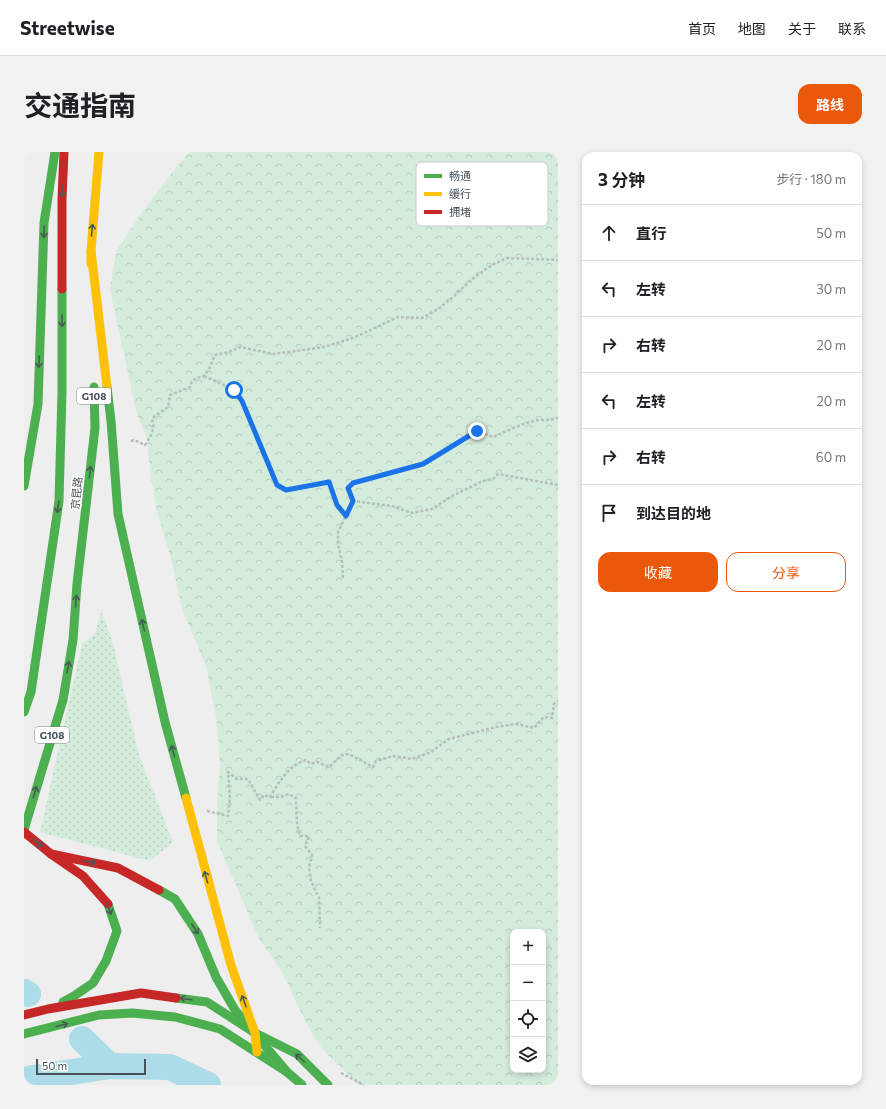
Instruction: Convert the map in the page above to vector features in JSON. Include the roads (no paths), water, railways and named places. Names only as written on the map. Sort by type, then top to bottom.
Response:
[{"type":"main road","points":[[24,486],[38,404],[44,223],[54,152]]},
{"type":"main road","name":"京昆路","points":[[24,712],[31,692],[59,501],[62,392],[62,199],[64,152]]},
{"type":"main road","points":[[93,343],[91,251],[99,152]]},
{"type":"main road","points":[[91,251],[113,446],[118,514],[165,722],[231,965],[255,1033],[258,1052]]},
{"type":"main road","name":"京昆路","points":[[24,831],[62,700],[73,640],[77,584],[95,428],[94,382]]},
{"type":"main road","points":[[24,831],[51,854],[83,876],[108,904],[118,931],[106,961],[93,983],[74,996],[48,1009]]},
{"type":"main road","points":[[51,854],[118,868],[175,900],[198,934],[216,977],[235,1010],[287,1072]]},
{"type":"main road","points":[[24,1015],[48,1009],[141,993],[207,1002],[255,1033],[297,1054],[328,1085]]},
{"type":"main road","points":[[24,1034],[99,1015],[132,1013],[175,1017],[220,1029],[258,1052],[287,1072],[302,1085]]},
{"type":"waterway","points":[[24,992],[28,994]]},
{"type":"waterway","points":[[82,1039],[110,1066]]},
{"type":"waterway","points":[[24,1080],[110,1066],[170,1067],[208,1085]]}]
